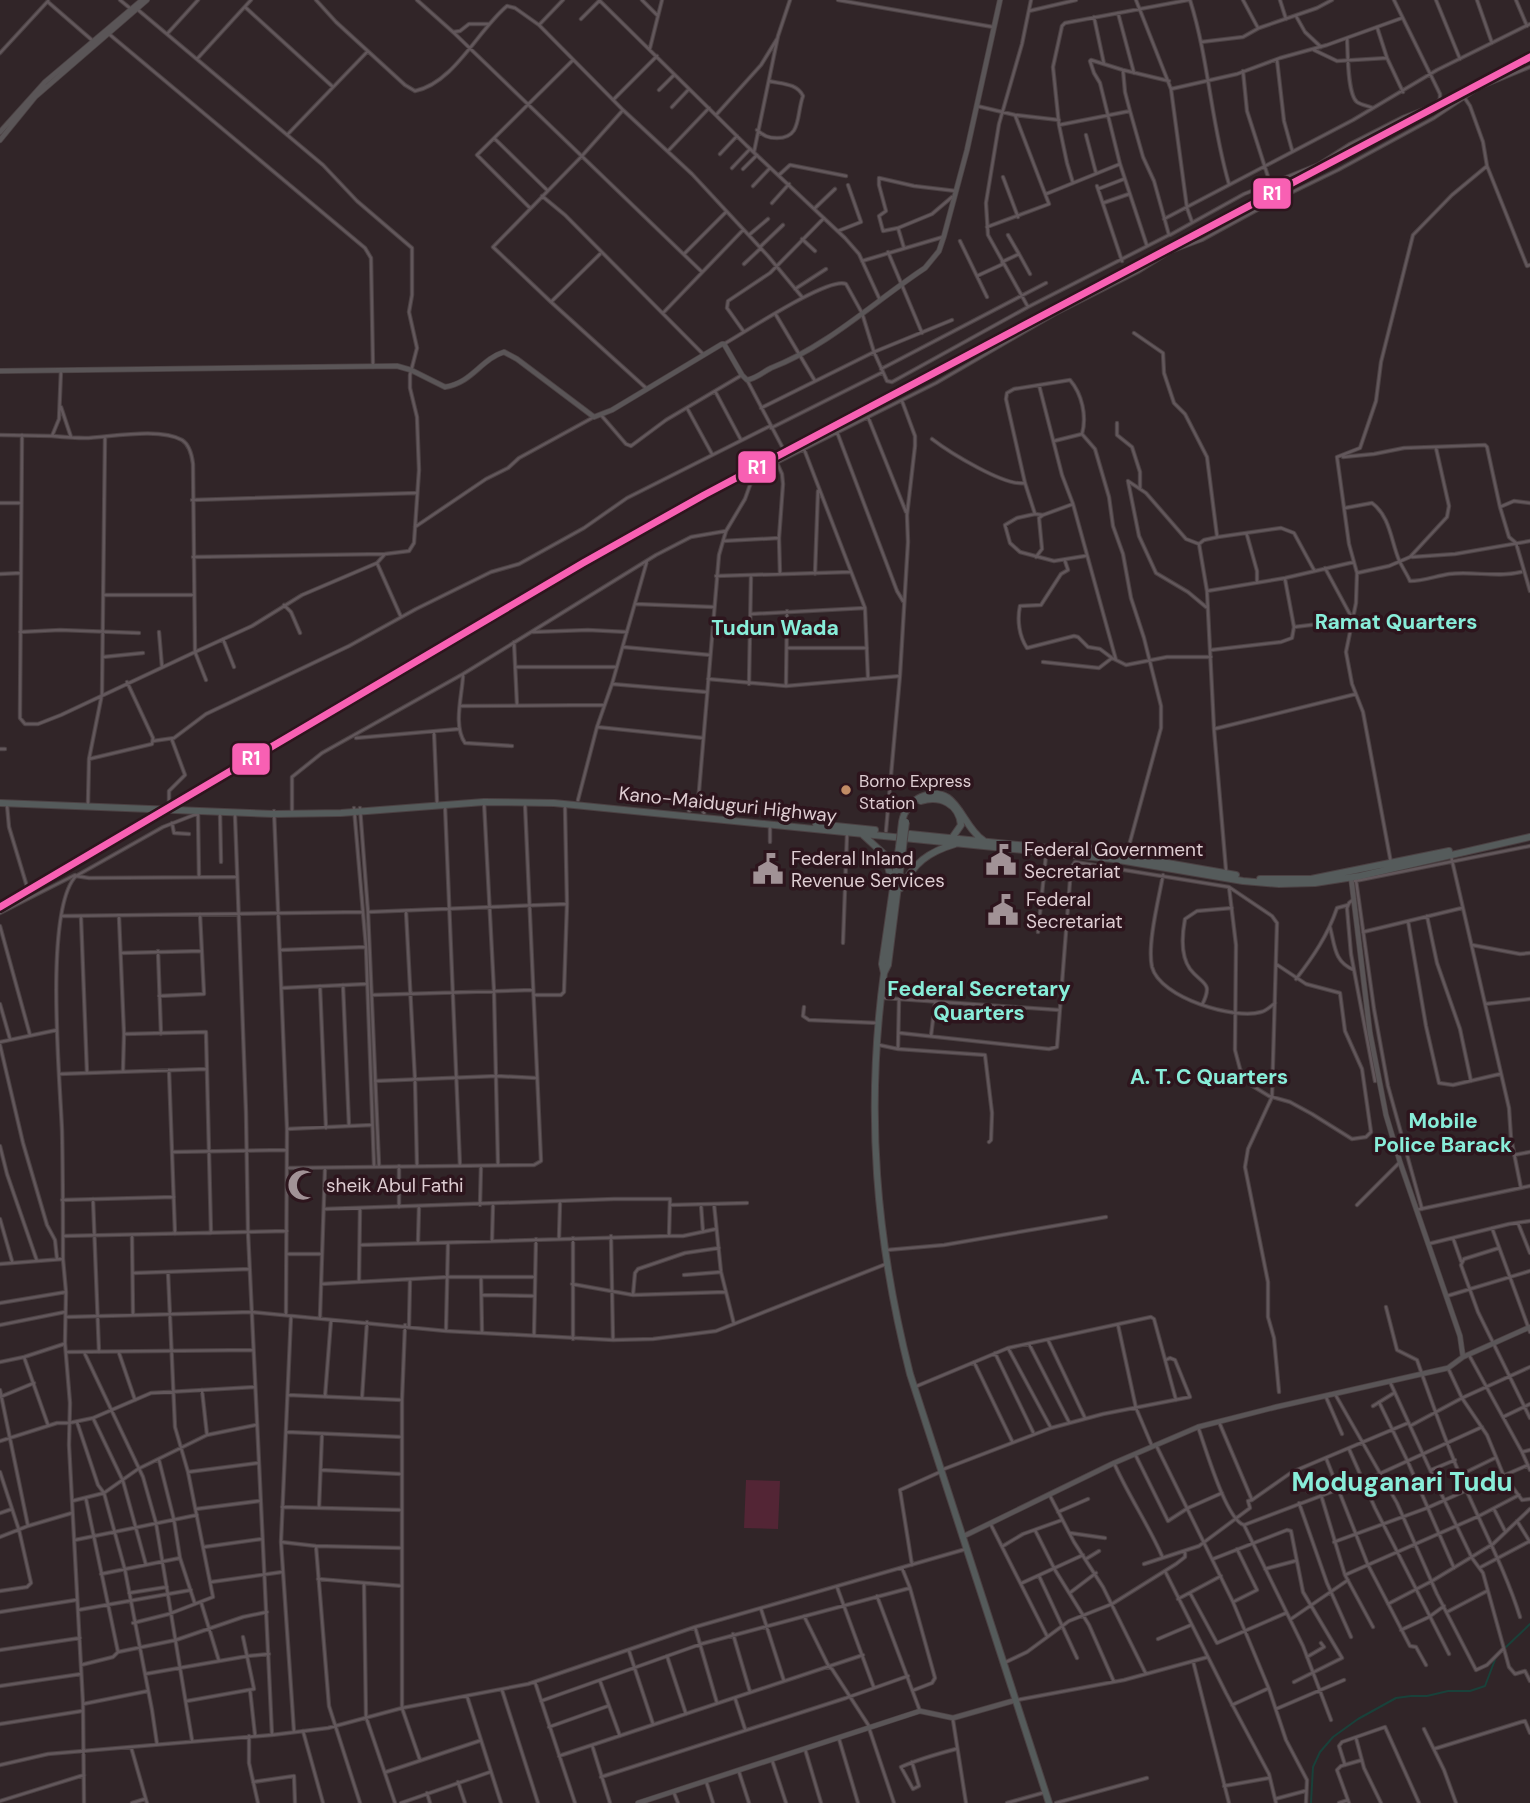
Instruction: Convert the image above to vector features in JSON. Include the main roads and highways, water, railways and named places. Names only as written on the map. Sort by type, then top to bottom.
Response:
[{"type":"highway","points":[[984,841],[971,830],[956,804],[948,797],[927,795],[915,800],[907,808],[888,965],[880,998],[873,1090],[875,1153],[886,1264],[914,1388],[1049,1803]]},
{"type":"highway","name":"Kano-Maiduguri Highway","points":[[2,802],[274,813],[357,810],[501,798],[578,800],[1046,850],[1127,854],[1226,874],[1299,880],[1349,873],[1530,835]]},
{"type":"highway","points":[[896,893],[919,860],[954,840],[960,828],[960,817],[954,807],[944,801],[928,799],[912,808],[904,822]]},
{"type":"highway","name":"Kano-Maiduguri Highway","points":[[2,802],[88,803],[201,812],[274,813],[484,802],[565,803],[847,832],[984,841],[1267,883],[1353,880],[1452,857],[1530,835]]},
{"type":"highway","points":[[860,833],[885,855],[896,893]]},
{"type":"waterway","points":[[1505,1648],[1530,1624]]},
{"type":"waterway","points":[[1311,1803],[1313,1767],[1320,1752],[1333,1737],[1358,1719],[1396,1698],[1470,1691],[1485,1686],[1496,1657]]},
{"type":"place","name":"Borno Express Station","points":[[846,790]]},
{"type":"place","name":"Federal Government Secretariat","points":[[1001,860]]},
{"type":"place","name":"Federal Inland Revenue Services","points":[[768,869]]},
{"type":"place","name":"Federal Secretariat","points":[[1003,910]]},
{"type":"place","name":"sheik Abul Fathi","points":[[303,1185]]},
{"type":"district","name":"Ramat Quarters","points":[[1396,622]]},
{"type":"district","name":"Tudun Wada","points":[[775,628]]},
{"type":"district","name":"Federal Secretary Quarters","points":[[979,1001]]},
{"type":"district","name":"A. T. C Quarters","points":[[1209,1077]]},
{"type":"district","name":"Mobile Police Barack","points":[[1443,1133]]},
{"type":"district","name":"Moduganari Tudu","points":[[1402,1482]]}]
